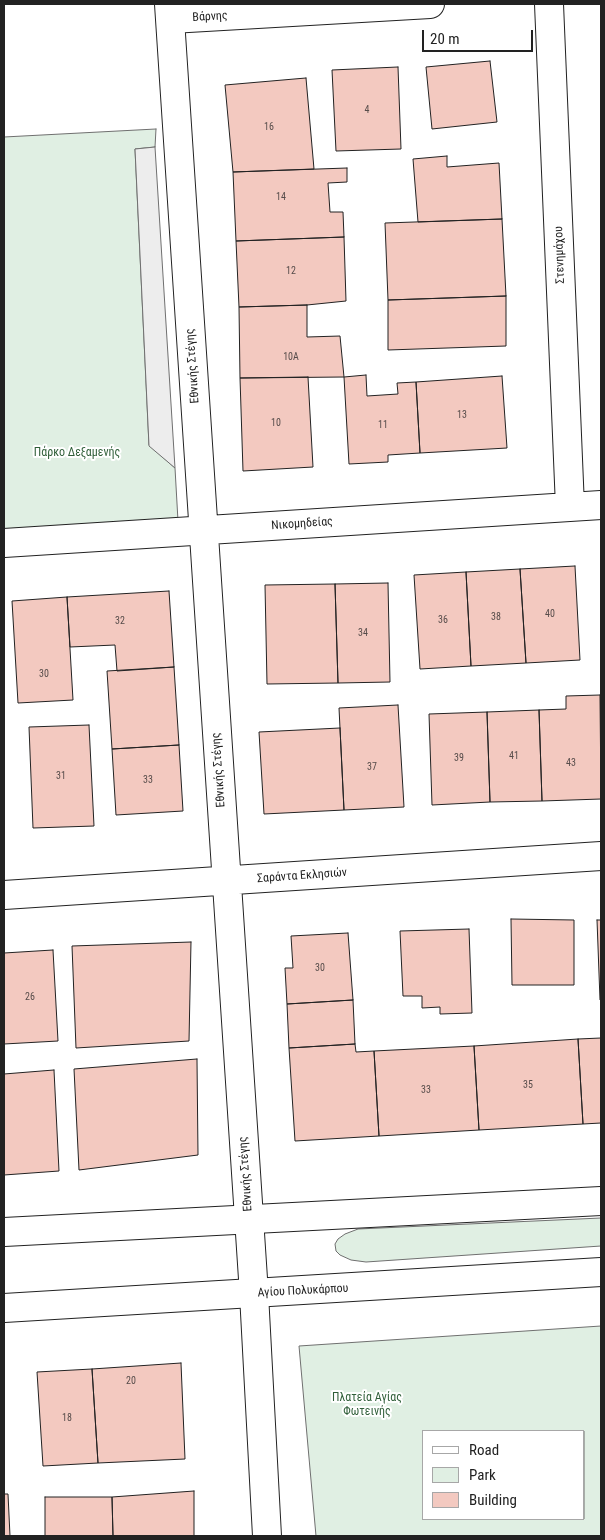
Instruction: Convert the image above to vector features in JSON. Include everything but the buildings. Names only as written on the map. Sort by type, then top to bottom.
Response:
[{"type":"street","name":"Βάρνης","points":[[170,12],[430,4]]},
{"type":"street","name":"Στενημάχου","points":[[549,4],[570,507]]},
{"type":"street","name":"Εθνικής Στέγης","points":[[170,12],[254,1294],[267,1536]]},
{"type":"street","name":"Νικομηδείας","points":[[4,543],[601,505]]},
{"type":"street","name":"Σαράντα Εκλησιών","points":[[4,895],[601,856]]},
{"type":"street","points":[[4,1232],[601,1201]]},
{"type":"street","name":"Αγίου Πολυκάρπου","points":[[4,1308],[601,1272]]},
{"type":"green space","name":"Πάρκο Δεξαμενής","points":[[156,129],[155,147],[135,149],[149,445],[175,468],[178,521],[4,530],[4,137]]},
{"type":"green space","points":[[601,1218],[601,1246],[366,1262],[351,1260],[340,1255],[336,1251],[335,1244],[345,1234],[358,1229]]},
{"type":"green space","name":"Πλατεία Αγίας Φωτεινής","points":[[601,1326],[601,1536],[316,1536],[299,1346]]},
{"type":"shaded area","points":[[155,147],[175,468],[149,446],[135,149]]}]
